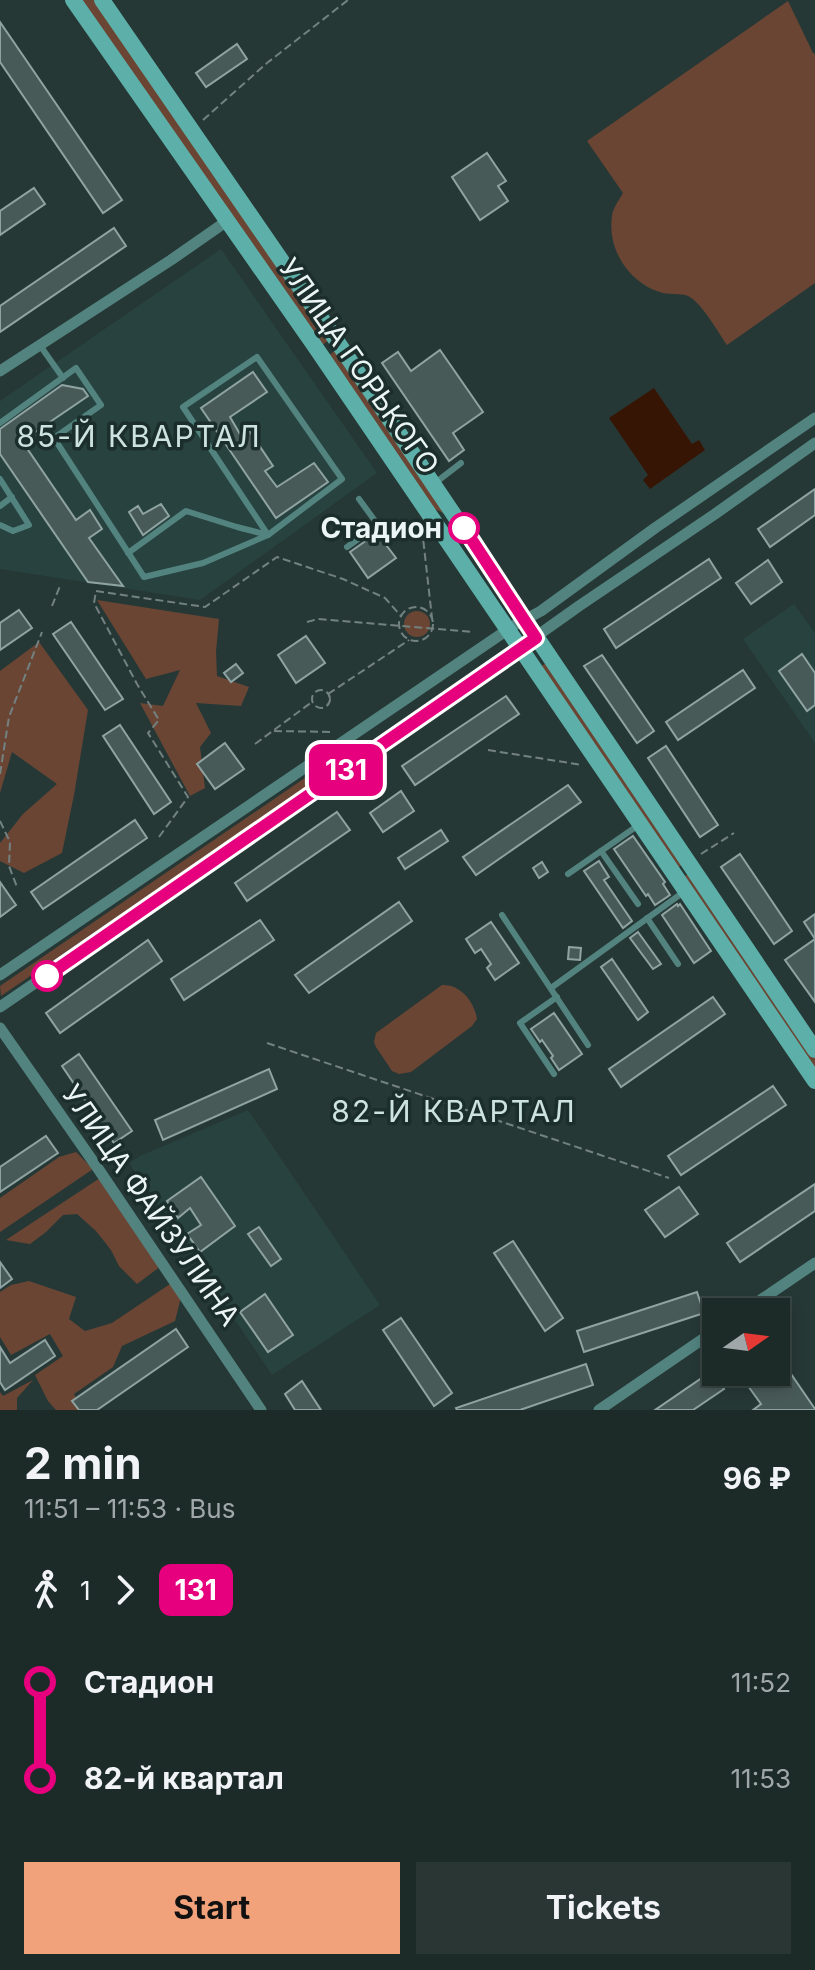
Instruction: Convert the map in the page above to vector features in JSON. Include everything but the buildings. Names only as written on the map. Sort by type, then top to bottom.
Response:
[{"type":"main road","name":"УЛИЦА ГОРЬКОГО","points":[[73,0],[509,629],[815,1081]]},
{"type":"main road","name":"УЛИЦА ГОРЬКОГО","points":[[102,0],[434,484],[815,1050]]},
{"type":"main road","points":[[314,345],[321,351],[327,351],[332,346],[332,334]]},
{"type":"street","points":[[0,371],[227,221]]},
{"type":"street","points":[[0,975],[509,629],[541,611],[815,418]]},
{"type":"street","points":[[0,1007],[815,443]]},
{"type":"street","name":"УЛИЦА ФАЙЗУЛИНА","points":[[0,1028],[261,1410]]},
{"type":"street","points":[[764,1298],[815,1263]]},
{"type":"street","points":[[599,1410],[702,1340]]},
{"type":"lane","points":[[39,344],[63,378]]},
{"type":"lane","points":[[0,423],[76,368],[101,405],[54,438],[128,553],[144,577],[203,563],[268,535],[342,479],[257,357],[183,407],[268,535]]},
{"type":"lane","points":[[434,484],[461,463]]},
{"type":"lane","points":[[0,479],[29,525],[13,531],[0,525]]},
{"type":"lane","points":[[0,506],[12,497]]},
{"type":"lane","points":[[359,499],[386,536]]},
{"type":"lane","points":[[128,553],[186,511],[268,535]]},
{"type":"lane","points":[[347,547],[378,525]]},
{"type":"lane","points":[[318,759],[332,779]]},
{"type":"lane","points":[[568,874],[640,824]]},
{"type":"lane","points":[[601,851],[638,904]]},
{"type":"lane","points":[[551,988],[685,891]]},
{"type":"lane","points":[[502,915],[588,1045]]},
{"type":"lane","points":[[647,918],[678,964]]},
{"type":"lane","points":[[554,1074],[520,1023],[557,997]]},
{"type":"path","points":[[203,120],[267,63],[348,0]]},
{"type":"path","points":[[421,523],[432,620],[432,628],[425,638],[415,641],[401,632],[401,616],[410,608],[421,608],[430,614],[432,620]]},
{"type":"path","points":[[159,837],[188,797],[148,733],[159,720],[94,603],[96,591],[205,607],[277,557],[343,579],[385,598],[401,616]]},
{"type":"path","points":[[52,606],[60,586]]},
{"type":"path","points":[[307,622],[318,619],[474,632]]},
{"type":"path","points":[[0,774],[9,717],[42,632]]},
{"type":"path","points":[[328,694],[410,640]]},
{"type":"path","points":[[317,691],[328,694],[329,703],[325,707],[316,707],[312,702],[313,694],[317,691]]},
{"type":"path","points":[[255,744],[312,702]]},
{"type":"path","points":[[272,731],[332,732]]},
{"type":"path","points":[[488,750],[587,766]]},
{"type":"path","points":[[0,821],[10,842],[9,866],[17,887]]},
{"type":"path","points":[[701,854],[734,833]]},
{"type":"path","points":[[267,1043],[669,1178]]},
{"type":"shaded area","points":[[81,0],[94,0],[329,340],[321,346]]},
{"type":"shaded area","points":[[788,1],[815,54],[815,283],[727,345],[704,311],[688,296],[666,294],[651,288],[640,282],[623,264],[611,228],[616,204],[623,193],[587,141]]},
{"type":"shaded area","points":[[221,249],[377,473],[200,600],[0,569],[0,401]]},
{"type":"shaded area","points":[[336,350],[445,514],[433,508],[328,356]]},
{"type":"shaded area","points":[[654,388],[692,444],[699,440],[705,450],[650,489],[643,480],[648,475],[609,418]]},
{"type":"shaded area","points":[[97,600],[219,619],[217,676],[249,687],[241,706],[196,703],[211,733],[200,747],[205,788],[190,796],[140,703],[163,706],[180,670],[146,679]]},
{"type":"shaded area","points":[[794,604],[815,633],[815,743],[743,639]]},
{"type":"shaded area","points":[[417,611],[426,615],[430,624],[426,633],[417,637],[408,633],[404,624],[408,615]]},
{"type":"shaded area","points":[[39,642],[88,710],[62,853],[24,873],[0,861],[0,843],[23,814],[57,784],[12,752],[0,793],[0,671]]},
{"type":"shaded area","points":[[546,663],[682,865],[676,869],[540,667]]},
{"type":"shaded area","points":[[359,741],[364,749],[333,770],[328,762]]},
{"type":"shaded area","points":[[318,769],[323,776],[1,996],[0,986]]},
{"type":"shaded area","points":[[688,874],[815,1058],[815,1071],[683,877]]},
{"type":"shaded area","points":[[442,985],[455,987],[465,995],[477,1019],[411,1072],[399,1074],[392,1071],[376,1047],[376,1033]]},
{"type":"shaded area","points":[[248,1110],[380,1305],[272,1375],[129,1163]]},
{"type":"shaded area","points":[[76,1152],[93,1169],[0,1232],[0,1198],[59,1157]]},
{"type":"shaded area","points":[[100,1178],[161,1266],[137,1284],[119,1266],[96,1231],[77,1214],[63,1215],[30,1244],[6,1240]]},
{"type":"shaded area","points":[[29,1281],[76,1297],[69,1319],[85,1331],[112,1323],[170,1284],[181,1297],[175,1321],[122,1346],[113,1367],[74,1394],[82,1410],[56,1410],[35,1375],[63,1356],[50,1334],[11,1355],[0,1337],[0,1292],[11,1285]]},
{"type":"shaded area","points":[[33,1380],[17,1398],[17,1410],[0,1410],[0,1392],[3,1396]]},
{"type":"bus line","name":"131","points":[[47,976],[536,638],[464,528]]},
{"type":"place","name":"Стадион","points":[[464,528]]},
{"type":"district","name":"85-Й КВАРТАЛ","points":[[139,437]]},
{"type":"district","name":"82-Й КВАРТАЛ","points":[[454,1112]]}]
